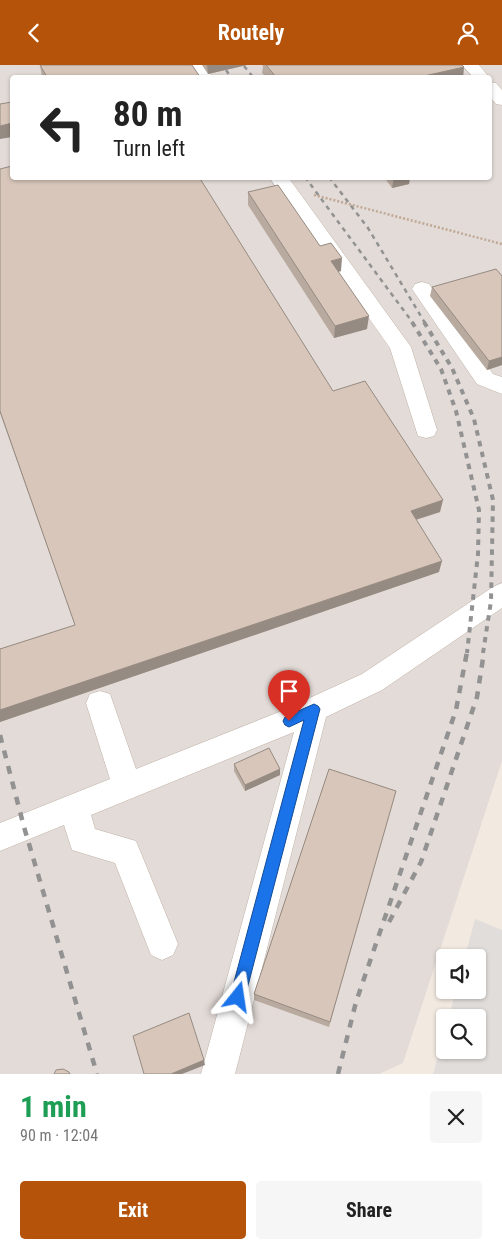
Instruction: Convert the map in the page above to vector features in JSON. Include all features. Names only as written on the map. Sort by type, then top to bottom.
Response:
[{"type":"lane","points":[[470,65],[479,75]]},
{"type":"lane","points":[[492,89],[502,101]]},
{"type":"lane","points":[[281,182],[400,347],[426,430]]},
{"type":"lane","points":[[422,289],[485,379],[502,386]]},
{"type":"lane","points":[[0,837],[289,721],[372,682],[502,593]]},
{"type":"lane","points":[[100,703],[126,786]]},
{"type":"lane","points":[[218,1074],[314,709]]},
{"type":"lane","points":[[74,807],[83,840],[125,851],[162,944]]},
{"type":"path","points":[[281,182],[502,244]]},
{"type":"shaded area","points":[[0,65],[502,65],[502,761],[440,949],[436,949],[436,962],[403,1063],[379,1074],[0,1074]]},
{"type":"shaded area","points":[[475,919],[502,930],[502,1074],[433,1074],[437,1059],[486,1059],[486,1009],[451,1009],[454,999],[486,999],[486,949],[467,949]]},
{"type":"building","points":[[40,65],[192,65],[199,75],[46,75]]},
{"type":"building","points":[[266,65],[462,65],[464,67],[429,75],[274,75]]},
{"type":"building","points":[[10,102],[10,124],[0,126],[0,104]]},
{"type":"building","points":[[10,166],[10,180],[201,180],[333,391],[365,381],[443,500],[411,511],[442,561],[0,710],[0,649],[75,625],[0,411],[0,169]]},
{"type":"building","points":[[278,185],[320,246],[331,243],[342,258],[331,261],[369,316],[335,326],[248,192]]},
{"type":"building","points":[[496,269],[502,276],[502,357],[489,361],[432,287]]},
{"type":"building","points":[[269,748],[280,769],[245,785],[234,764]]},
{"type":"building","points":[[329,769],[396,791],[330,1022],[254,994]]},
{"type":"building","points":[[189,1013],[204,1060],[171,1074],[144,1074],[133,1036]]},
{"type":"building","points":[[63,1069],[70,1074],[54,1074],[56,1070]]},
{"type":"railway","points":[[244,66],[251,75]]},
{"type":"railway","points":[[226,70],[230,75]]},
{"type":"railway","points":[[307,180],[413,323]]},
{"type":"railway","points":[[331,180],[368,228],[425,323]]},
{"type":"railway","points":[[412,322],[441,369],[456,411],[479,510],[478,554],[467,653]]},
{"type":"railway","points":[[424,322],[452,368],[474,419],[493,500],[491,601],[483,653]]},
{"type":"railway","points":[[338,1074],[356,1002],[456,710],[467,652]]},
{"type":"railway","points":[[389,922],[421,862],[477,697],[484,652]]},
{"type":"railway","points":[[0,735],[24,827],[97,1074]]},
{"type":"route","points":[[238,997],[314,709],[289,721]]}]
